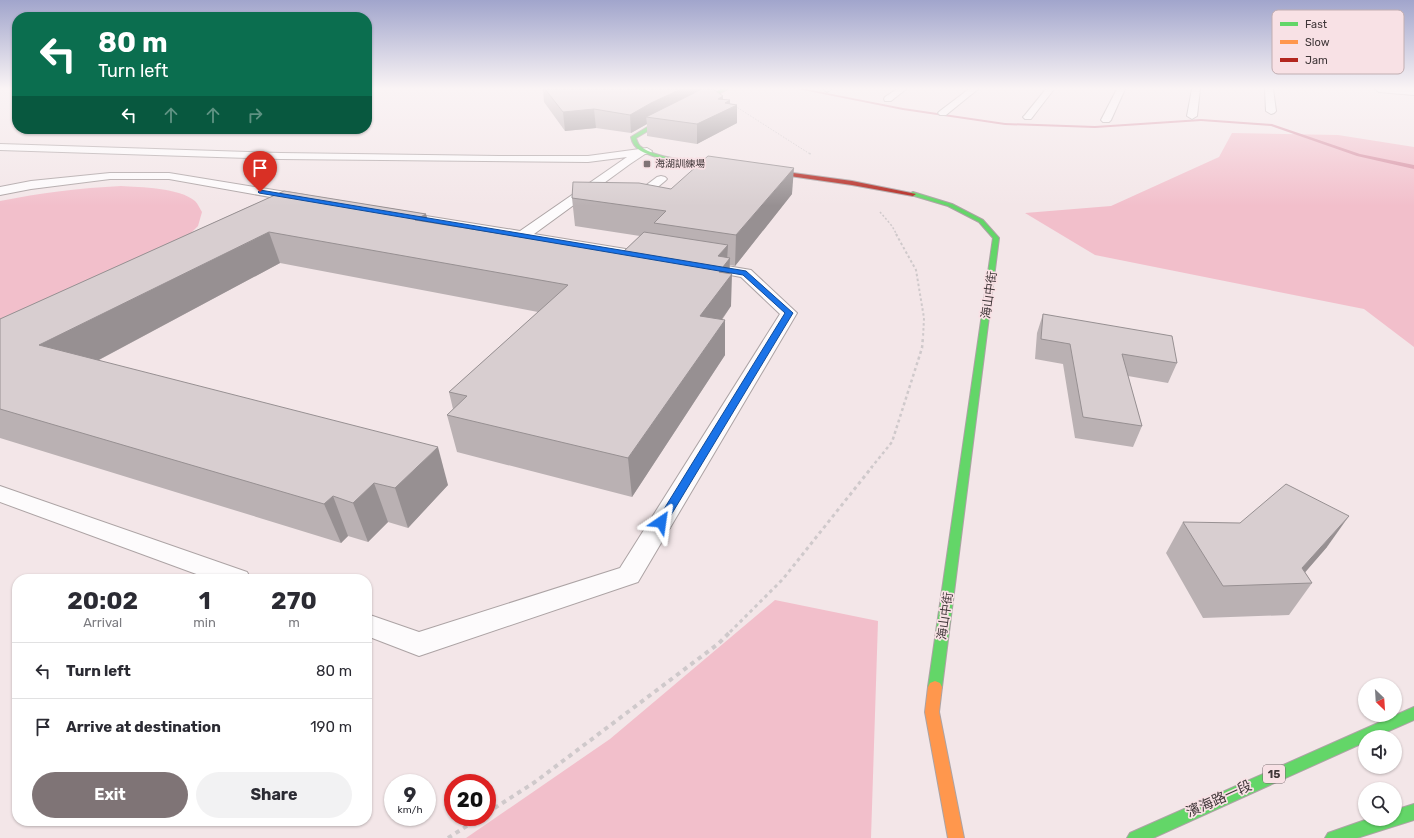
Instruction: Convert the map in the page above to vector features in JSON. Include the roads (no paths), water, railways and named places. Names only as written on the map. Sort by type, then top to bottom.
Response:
[{"type":"main road","points":[[649,128],[633,138],[638,147],[657,155],[688,162],[735,168]]},
{"type":"main road","name":"海山中街","points":[[758,171],[852,183],[910,193],[950,205],[981,221],[996,238],[932,712],[956,838]]},
{"type":"main road","name":"濱海路一段","points":[[1135,838],[1414,712]]},
{"type":"main road","points":[[1402,816],[1414,812]]},
{"type":"main road","points":[[1333,838],[1372,826]]},
{"type":"lane","points":[[0,147],[281,156],[499,159],[588,159],[647,151]]},
{"type":"lane","points":[[522,236],[626,162],[647,151]]},
{"type":"lane","points":[[0,191],[31,185],[110,176],[169,176],[310,200],[285,209]]},
{"type":"lane","points":[[632,202],[661,179]]},
{"type":"lane","points":[[580,194],[595,197]]},
{"type":"lane","points":[[617,200],[646,204]]},
{"type":"lane","points":[[391,214],[661,259]]},
{"type":"lane","points":[[372,627],[420,644],[629,575],[789,313],[746,273],[692,264]]},
{"type":"lane","points":[[0,494],[224,574]]},
{"type":"waterway","points":[[1281,128],[1359,155],[1414,167]]},
{"type":"place","name":"海湖訓練場","points":[[647,164]]}]
